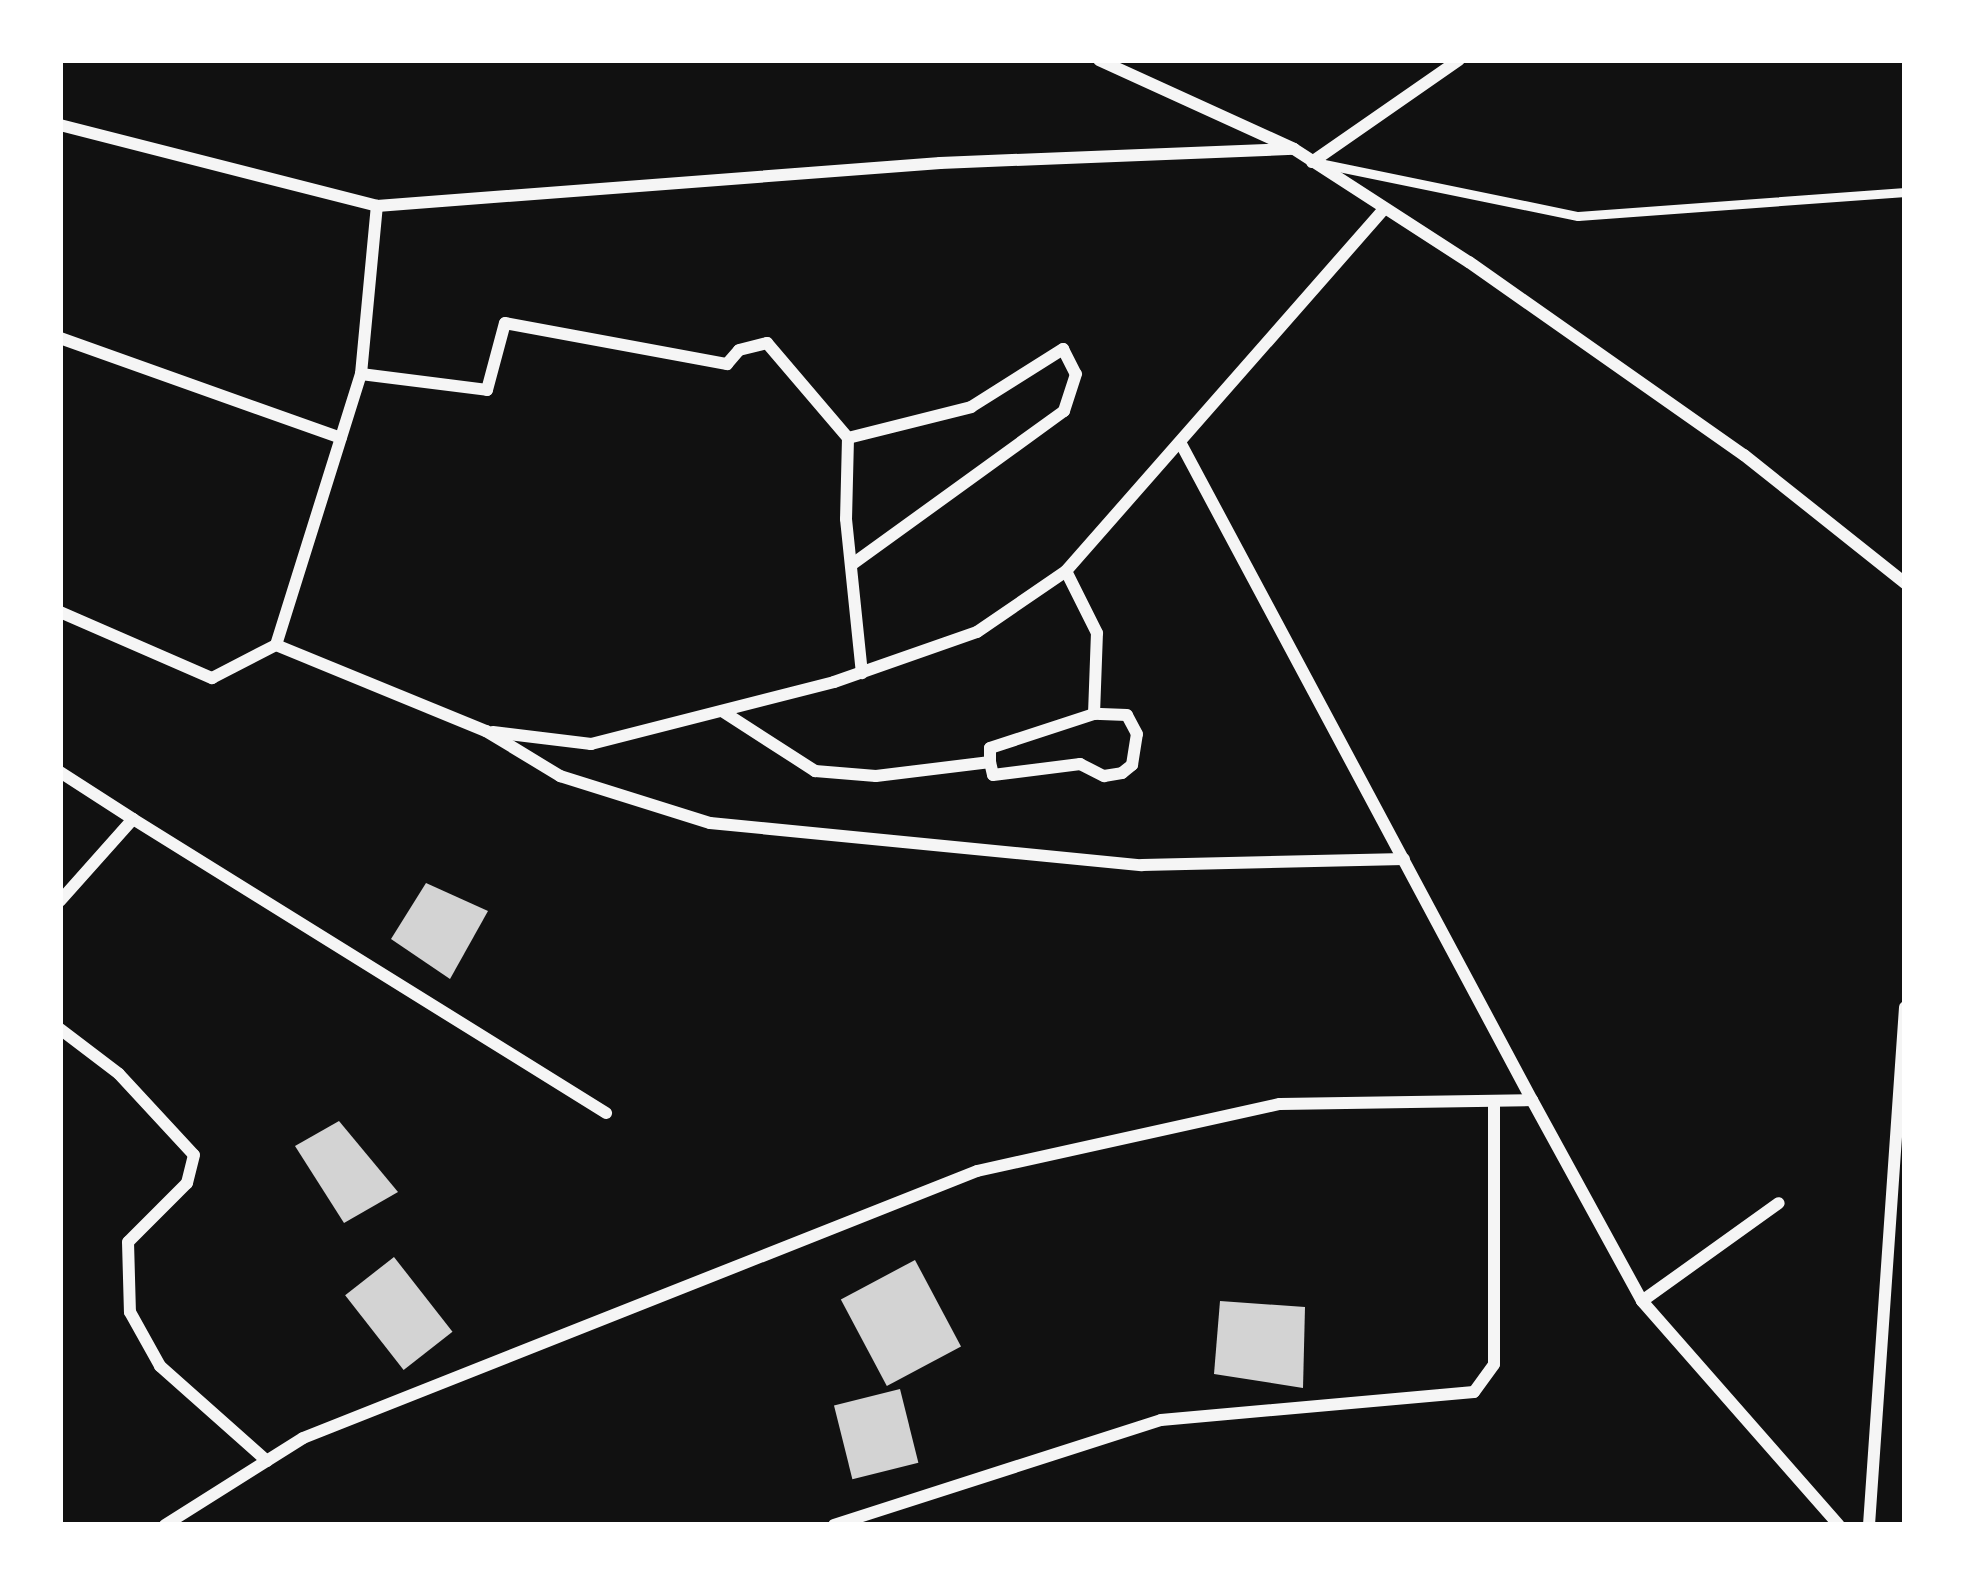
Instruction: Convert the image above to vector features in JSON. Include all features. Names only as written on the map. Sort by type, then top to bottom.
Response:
[{"type":"street","points":[[1099,60],[1294,149],[1744,455],[1905,584]]},
{"type":"street","points":[[1312,162],[1459,60]]},
{"type":"street","points":[[60,124],[377,206],[940,163],[1294,149]]},
{"type":"street","points":[[60,612],[212,678],[276,646],[361,374],[377,206]]},
{"type":"street","points":[[486,731],[592,744],[862,673],[977,632],[1066,572],[1383,210]]},
{"type":"street","points":[[361,374],[487,390],[505,323],[727,364],[739,350],[767,343],[848,438],[850,565],[862,673]]},
{"type":"street","points":[[60,338],[340,438]]},
{"type":"street","points":[[848,438],[970,407],[1063,349],[1076,374],[1064,411],[850,565]]},
{"type":"street","points":[[1180,442],[1642,1301],[1839,1525]]},
{"type":"street","points":[[1066,572],[1097,633],[1094,714]]},
{"type":"street","points":[[276,646],[486,731],[560,776],[710,823],[1142,865],[1404,859]]},
{"type":"street","points":[[722,711],[815,771],[875,776],[990,762]]},
{"type":"street","points":[[1094,714],[1127,715],[1137,734],[1136,754],[1122,773],[1104,776],[1080,764],[993,775],[990,762],[990,748],[1094,714]]},
{"type":"street","points":[[60,772],[606,1113]]},
{"type":"street","points":[[60,901],[133,819]]},
{"type":"street","points":[[1869,1525],[1905,1007]]},
{"type":"street","points":[[60,1029],[119,1074],[194,1155],[188,1183],[128,1242],[130,1312],[160,1366],[267,1461]]},
{"type":"street","points":[[165,1525],[303,1438],[977,1171],[1280,1104],[1532,1100]]},
{"type":"street","points":[[834,1525],[1161,1420],[1474,1393],[1494,1364],[1494,1102]]},
{"type":"street","points":[[1642,1301],[1779,1203]]},
{"type":"lane","points":[[1312,162],[1578,216],[1905,192]]},
{"type":"building","points":[[426,883],[488,911],[450,979],[391,939]]},
{"type":"building","points":[[339,1121],[398,1192],[344,1223],[295,1146]]},
{"type":"building","points":[[394,1257],[452,1332],[404,1370],[345,1295]]},
{"type":"building","points":[[915,1260],[961,1347],[887,1386],[841,1299]]},
{"type":"building","points":[[1220,1301],[1305,1307],[1303,1388],[1214,1374]]},
{"type":"building","points":[[900,1389],[918,1463],[852,1479],[834,1405]]}]
